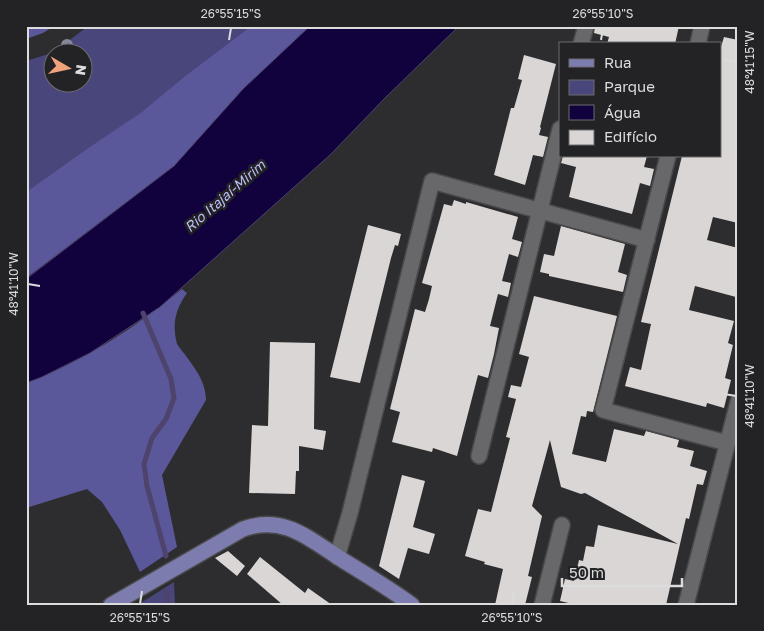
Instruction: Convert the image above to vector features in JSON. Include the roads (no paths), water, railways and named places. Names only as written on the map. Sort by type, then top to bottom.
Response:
[{"type":"main road","points":[[111,605],[233,535],[256,525],[270,524],[297,531],[311,538],[412,605]]},
{"type":"street","points":[[582,42],[586,26]]},
{"type":"street","points":[[698,42],[702,26]]},
{"type":"street","points":[[479,456],[559,133]]},
{"type":"street","points":[[668,158],[603,410],[727,443]]},
{"type":"street","points":[[337,557],[350,513],[432,181],[647,240]]},
{"type":"street","points":[[686,605],[738,402]]},
{"type":"street","points":[[542,605],[562,526]]},
{"type":"water","name":"Rio Itajaí-Mirim","points":[[310,26],[459,26],[330,155],[160,307],[90,353],[26,383],[26,279],[174,166],[243,89]]},
{"type":"waterway","points":[[143,313],[171,379],[174,398],[166,419],[152,438],[144,464],[147,486],[166,556]]},
{"type":"waterway","points":[[167,591],[167,605]]}]
